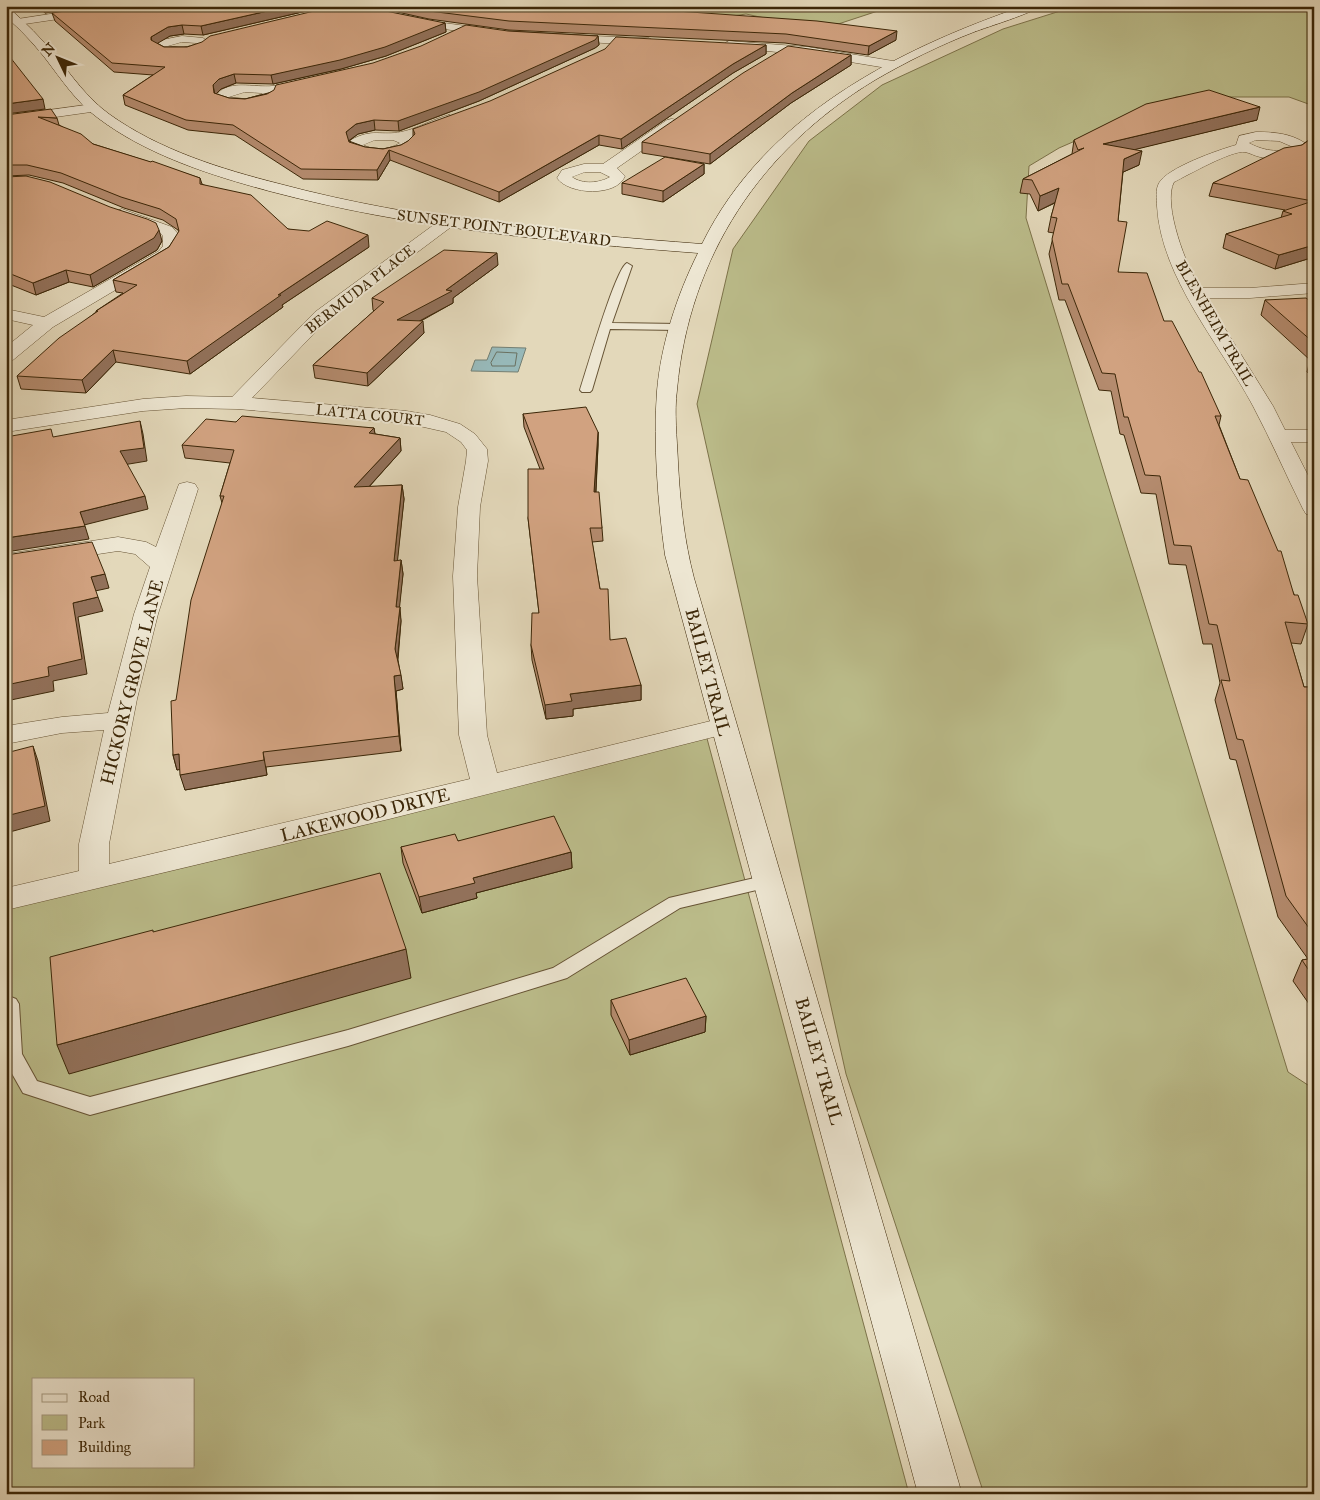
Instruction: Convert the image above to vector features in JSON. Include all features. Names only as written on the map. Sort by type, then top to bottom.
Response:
[{"type":"street","points":[[18,22],[126,6]]},
{"type":"street","name":"BAILEY TRAIL","points":[[940,1494],[768,882],[722,726],[675,546],[668,473],[667,392],[680,316],[697,270],[715,231],[737,196],[761,166],[815,116],[852,90],[893,65],[948,38],[1035,6]]},
{"type":"street","points":[[328,12],[347,7],[429,24],[509,35]]},
{"type":"street","name":"SUNSET POINT BOULEVARD","points":[[6,11],[45,50],[81,98],[93,108],[121,128],[202,165],[319,199],[445,224],[550,236],[707,249]]},
{"type":"street","points":[[449,37],[464,29]]},
{"type":"street","points":[[547,37],[659,42]]},
{"type":"street","points":[[600,53],[611,41]]},
{"type":"street","points":[[717,45],[785,49],[893,65]]},
{"type":"street","points":[[770,59],[785,49]]},
{"type":"street","points":[[268,91],[325,79]]},
{"type":"street","points":[[6,120],[93,108]]},
{"type":"street","points":[[605,169],[684,115]]},
{"type":"street","points":[[400,137],[459,116]]},
{"type":"street","name":"BLENHEIM TRAIL","points":[[1245,147],[1197,164],[1177,174],[1165,185],[1166,224],[1182,273],[1263,406],[1314,509]]},
{"type":"street","points":[[6,356],[47,323],[165,254],[171,246],[171,236],[166,230],[108,209]]},
{"type":"street","name":"BERMUDA PLACE","points":[[237,403],[321,316],[445,224]]},
{"type":"street","points":[[1195,293],[1257,292],[1314,288]]},
{"type":"street","points":[[6,314],[47,323]]},
{"type":"street","name":"LATTA COURT","points":[[6,426],[143,405],[186,402],[237,403],[406,417],[430,421],[453,428],[468,438],[477,449],[477,461],[469,507],[465,576],[473,735],[486,785]]},
{"type":"street","points":[[1278,436],[1314,436]]},
{"type":"street","name":"HICKORY GROVE LANE","points":[[94,879],[94,844],[135,656],[161,567],[187,489]]},
{"type":"street","points":[[6,561],[118,544],[132,545],[144,549],[154,555],[161,567]]},
{"type":"street","points":[[6,735],[59,724],[87,721],[120,721]]},
{"type":"street","name":"LAKEWOOD DRIVE","points":[[6,899],[486,785],[722,726]]},
{"type":"lane","points":[[586,390],[617,290],[627,266]]},
{"type":"lane","points":[[607,326],[679,327]]},
{"type":"lane","points":[[6,1002],[9,1004],[12,1054],[30,1087],[90,1106],[348,1038],[560,974],[675,903],[768,882]]},
{"type":"green space","points":[[541,6],[893,6],[820,30],[746,14],[667,26]]},
{"type":"green space","points":[[1076,6],[1314,6],[1314,106],[1289,97],[1176,97],[1059,148],[1029,166],[1026,218],[1288,1072],[1314,1089],[1314,1494],[984,1494],[846,1074],[697,404],[733,249],[809,141],[882,85],[1003,29]]},
{"type":"green space","points":[[705,731],[909,1494],[6,1494],[6,899]]},
{"type":"water","points":[[492,347],[526,348],[518,372],[471,371],[475,360],[487,360]]},
{"type":"building","points":[[98,6],[290,6],[201,26],[182,25],[168,27],[151,37],[151,40],[164,47],[187,47],[202,42],[210,36],[335,6],[361,6],[445,23],[385,47],[340,60],[271,75],[234,74],[219,79],[213,85],[214,93],[229,98],[245,99],[267,94],[274,90],[276,85],[373,63],[421,46],[466,25],[508,31],[598,36],[595,40],[479,92],[398,121],[374,120],[356,124],[346,132],[349,142],[365,147],[383,149],[401,145],[408,141],[415,134],[413,129],[490,101],[605,49],[616,37],[766,45],[733,64],[621,139],[599,135],[499,192],[389,150],[377,170],[301,169],[233,125],[186,120],[123,95],[165,67],[112,63],[52,13]]},
{"type":"building","points":[[408,6],[606,6],[817,21],[897,31],[869,46],[786,34],[509,21],[429,11]]},
{"type":"building","points":[[788,46],[851,55],[792,93],[710,154],[642,142],[743,73]]},
{"type":"building","points":[[6,52],[43,99],[6,104]]},
{"type":"building","points":[[1209,90],[1260,107],[1103,144],[1142,151],[1124,159],[1118,221],[1127,222],[1118,272],[1147,273],[1164,321],[1172,321],[1199,372],[1201,372],[1221,416],[1215,416],[1240,479],[1248,480],[1278,551],[1281,551],[1294,595],[1298,595],[1308,624],[1285,622],[1304,687],[1314,687],[1314,935],[1286,896],[1243,740],[1237,739],[1221,680],[1230,681],[1217,625],[1209,624],[1191,546],[1174,545],[1160,476],[1145,475],[1128,417],[1124,417],[1115,374],[1102,373],[1068,284],[1062,284],[1052,239],[1057,218],[1051,217],[1059,188],[1040,196],[1032,180],[1023,179],[1084,148],[1078,150],[1074,140],[1146,104]]},
{"type":"building","points":[[51,109],[57,118],[38,117],[81,134],[93,144],[152,161],[200,178],[200,184],[251,195],[288,229],[309,231],[327,221],[368,235],[278,295],[281,295],[187,361],[113,350],[82,380],[17,376],[59,338],[98,311],[96,311],[137,285],[113,280],[169,247],[179,231],[176,219],[160,209],[121,197],[61,173],[27,165],[6,165],[6,115]]},
{"type":"building","points":[[1314,134],[1314,245],[1279,255],[1226,234],[1292,214],[1283,211],[1313,201],[1213,183],[1284,148],[1302,145],[1312,138]]},
{"type":"building","points":[[665,157],[704,164],[663,191],[622,183]]},
{"type":"building","points":[[26,176],[50,182],[110,207],[147,219],[156,223],[159,230],[154,238],[90,275],[66,270],[33,283],[6,272],[6,177]]},
{"type":"building","points":[[444,250],[497,253],[446,290],[452,291],[397,320],[423,321],[367,373],[313,365],[384,302],[372,298]]},
{"type":"building","points":[[1306,298],[1314,303],[1314,343],[1265,300]]},
{"type":"building","points":[[586,407],[598,432],[594,492],[599,492],[602,528],[590,528],[600,589],[608,589],[610,640],[626,638],[641,685],[570,694],[572,701],[545,705],[531,645],[532,613],[539,613],[528,518],[528,469],[544,469],[523,414]]},
{"type":"building","points":[[242,416],[374,428],[369,433],[400,438],[354,487],[402,485],[394,561],[401,560],[396,607],[400,607],[395,649],[401,675],[394,676],[399,736],[263,752],[264,760],[180,775],[179,754],[173,755],[171,701],[176,700],[191,600],[224,496],[220,496],[234,450],[182,445],[206,419],[236,422]]},
{"type":"building","points":[[140,421],[144,448],[120,451],[145,496],[80,512],[85,526],[6,538],[6,437],[51,429],[53,437]]},
{"type":"building","points":[[92,542],[105,574],[91,577],[98,597],[73,603],[82,659],[48,667],[49,676],[6,685],[6,555]]},
{"type":"building","points":[[33,746],[45,806],[6,816],[6,753]]},
{"type":"building","points":[[554,816],[571,852],[473,878],[475,883],[419,897],[401,847],[455,834],[458,841]]},
{"type":"building","points":[[380,873],[406,949],[57,1045],[50,957]]},
{"type":"building","points":[[1314,958],[1314,978],[1302,960]]},
{"type":"building","points":[[686,978],[706,1016],[629,1040],[611,1000]]}]
